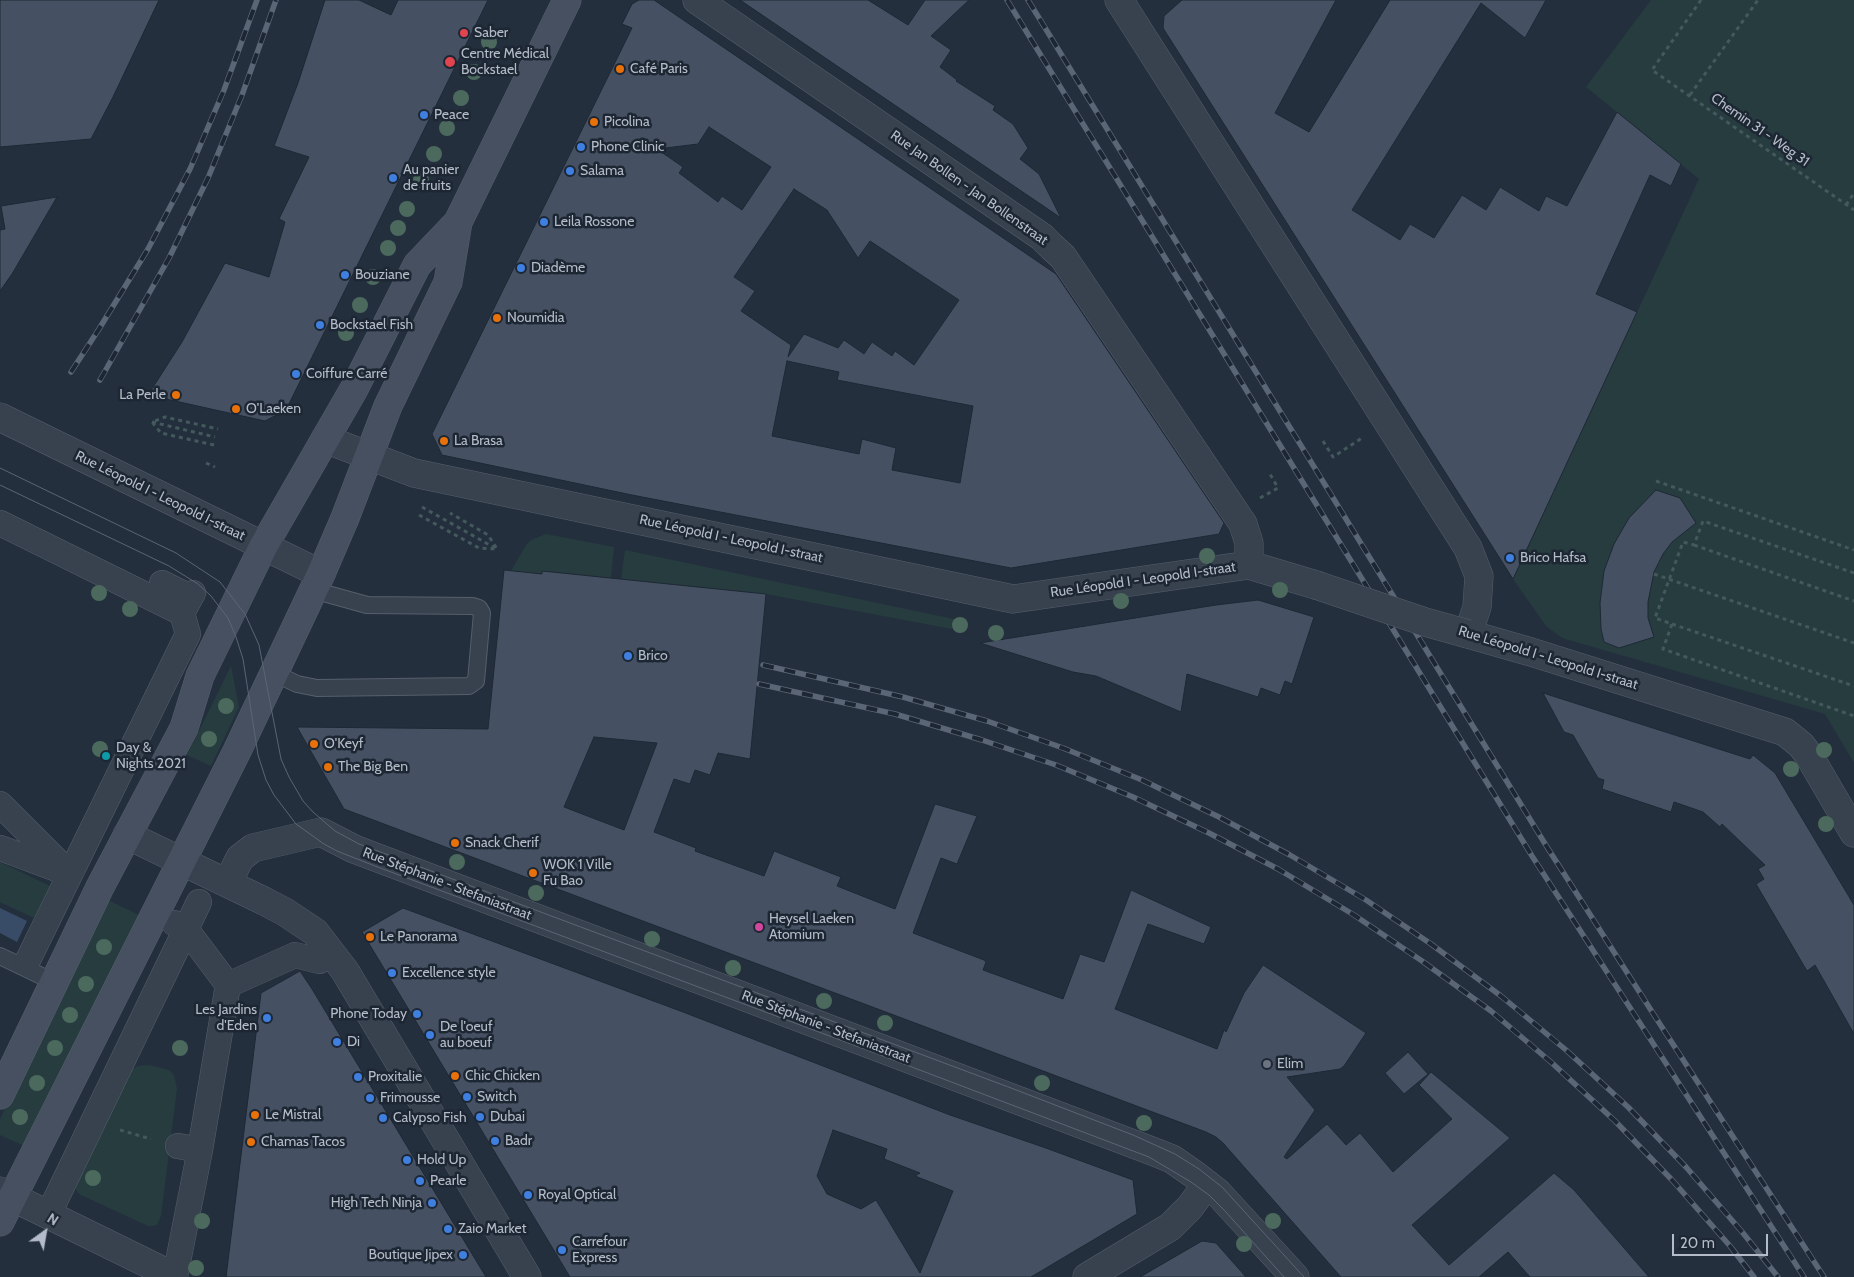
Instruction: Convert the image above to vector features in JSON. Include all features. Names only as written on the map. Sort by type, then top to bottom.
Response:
[{"type":"main road","points":[[0,1222],[7,1194],[182,860],[317,582],[338,536],[388,406],[448,282],[458,222],[568,0]]},
{"type":"main road","points":[[0,1095],[100,887],[184,728],[200,676],[263,547],[358,380],[417,265],[458,222]]},
{"type":"street","name":"Rue Jan Bollen - Jan Bollenstraat","points":[[697,0],[1042,237],[1058,252],[1243,524],[1249,543],[1249,566]]},
{"type":"street","points":[[1128,3],[1468,548],[1478,576],[1477,607],[1468,634]]},
{"type":"street","name":"Rue Léopold I - Leopold I-straat","points":[[0,417],[263,547],[317,582]]},
{"type":"street","name":"Rue Léopold I - Leopold I-straat","points":[[325,439],[414,473],[1013,599],[1249,566],[1316,584],[1425,622],[1531,652],[1785,732],[1802,745],[1854,833]]},
{"type":"street","points":[[0,523],[188,601]]},
{"type":"street","points":[[162,583],[188,601]]},
{"type":"street","points":[[27,962],[77,876],[141,745],[188,634],[188,601]]},
{"type":"street","points":[[0,804],[77,876]]},
{"type":"street","name":"Rue Stéphanie - Stefaniastraat","points":[[228,882],[240,858],[253,848],[322,832],[354,849],[1129,1141],[1172,1160],[1208,1184],[1231,1206],[1295,1277]]},
{"type":"street","points":[[127,835],[228,882],[285,912],[315,932],[345,971],[527,1277]]},
{"type":"street","points":[[0,848],[77,876]]},
{"type":"street","points":[[53,1205],[178,925],[199,902]]},
{"type":"street","points":[[178,925],[228,985]]},
{"type":"street","points":[[228,985],[295,955],[319,961]]},
{"type":"street","points":[[175,1277],[189,1148],[228,985]]},
{"type":"street","points":[[1087,1277],[1170,1227],[1190,1207],[1208,1184]]},
{"type":"street","points":[[7,1194],[157,1268],[171,1277]]},
{"type":"lane","points":[[274,673],[297,684],[317,688],[469,686],[476,681],[482,613],[479,608],[473,606],[374,605],[317,582]]},
{"type":"lane","points":[[0,956],[54,982]]},
{"type":"path","name":"Chemin 31 - Weg 31","points":[[1702,0],[1652,70],[1854,210]]},
{"type":"path","points":[[1690,95],[1758,0]]},
{"type":"path","points":[[1846,205],[1854,193]]},
{"type":"path","points":[[152,422],[165,417],[218,429]]},
{"type":"path","points":[[152,422],[161,434],[214,445]]},
{"type":"path","points":[[152,422],[215,437]]},
{"type":"path","points":[[1323,442],[1333,457],[1362,438]]},
{"type":"path","points":[[206,463],[215,467]]},
{"type":"path","points":[[1255,501],[1278,488],[1270,474]]},
{"type":"path","points":[[1656,481],[1854,550]]},
{"type":"path","points":[[422,507],[497,549]]},
{"type":"path","points":[[449,513],[488,535],[497,549]]},
{"type":"path","points":[[419,515],[479,548],[497,549]]},
{"type":"path","points":[[1694,545],[1703,521],[1854,573]]},
{"type":"path","points":[[1854,601],[1683,542],[1655,618],[1854,686]]},
{"type":"path","points":[[1654,574],[1854,643]]},
{"type":"path","points":[[1672,624],[1664,649],[1854,716]]},
{"type":"path","points":[[118,1130],[152,1140]]},
{"type":"green space","points":[[1651,0],[1854,0],[1854,763],[1825,714],[1562,638],[1546,626],[1513,579],[1699,179],[1586,87]]},
{"type":"green space","points":[[546,534],[614,547],[611,578],[543,571],[542,574],[511,571],[526,545],[531,540]]},
{"type":"green space","points":[[625,550],[954,619],[952,629],[766,594],[621,579]]},
{"type":"green space","points":[[231,666],[239,707],[211,766],[187,755]]},
{"type":"green space","points":[[0,862],[50,886],[34,918],[0,902]]},
{"type":"green space","points":[[108,900],[139,915],[24,1146],[0,1135],[0,1119]]},
{"type":"green space","points":[[149,1065],[169,1070],[174,1075],[177,1089],[161,1216],[157,1225],[153,1226],[148,1226],[81,1195],[77,1192],[74,1185],[128,1072],[138,1066]]},
{"type":"water","points":[[0,908],[27,921],[17,942],[0,933]]},
{"type":"building","points":[[0,0],[159,0],[91,139],[0,147]]},
{"type":"building","points":[[325,0],[359,0],[391,15],[398,0],[488,0],[286,410],[265,421],[148,395],[182,342],[225,263],[269,277],[285,222],[279,219],[309,157],[274,146],[298,83]]},
{"type":"building","points":[[639,0],[654,0],[1056,274],[1224,523],[1219,534],[1011,568],[632,495],[442,455],[432,434],[632,28],[622,24],[632,4]],"holes":[[[709,127],[771,167],[742,210],[722,196],[718,202],[679,173],[683,167],[657,149],[698,144]],[[794,189],[827,210],[858,258],[870,241],[959,300],[914,365],[895,351],[892,356],[872,342],[864,354],[844,340],[838,348],[804,334],[788,357],[791,345],[741,311],[755,291],[734,277]],[[787,361],[839,372],[837,380],[973,406],[960,483],[892,470],[896,448],[862,439],[859,454],[772,436]]]},
{"type":"building","points":[[740,0],[868,0],[908,25],[925,0],[969,0],[931,36],[951,50],[940,67],[956,81],[995,106],[993,110],[1013,124],[1028,148],[1020,159],[1039,174],[1061,218]]},
{"type":"building","points":[[1182,0],[1336,0],[1275,113],[1309,132],[1390,0],[1546,0],[1525,38],[1481,3],[1352,210],[1400,240],[1410,224],[1434,238],[1462,195],[1486,210],[1500,187],[1539,211],[1546,196],[1567,206],[1617,112],[1681,164],[1671,186],[1650,175],[1596,294],[1637,312],[1513,579],[1163,28],[1164,16]]},
{"type":"building","points":[[57,197],[0,291],[0,230],[5,229],[1,206]]},
{"type":"building","points":[[1656,490],[1680,498],[1696,523],[1672,542],[1663,554],[1654,572],[1648,602],[1648,618],[1654,637],[1619,648],[1604,642],[1601,629],[1600,603],[1604,571],[1614,544],[1629,518]]},
{"type":"building","points":[[504,570],[542,574],[542,571],[766,594],[750,759],[718,753],[710,775],[695,770],[690,784],[674,779],[654,832],[696,848],[695,851],[764,876],[774,851],[841,877],[837,886],[895,909],[935,804],[977,816],[957,864],[941,858],[913,933],[984,960],[986,962],[983,970],[1063,999],[1080,954],[1104,962],[1131,890],[1211,927],[1204,944],[1148,924],[1115,1009],[1217,1049],[1224,1030],[1226,1032],[1244,993],[1263,965],[1366,1033],[1340,1069],[1287,1077],[1315,1110],[1284,1157],[1287,1159],[1327,1124],[1346,1145],[1360,1133],[1393,1172],[1452,1119],[1419,1085],[1431,1072],[1510,1138],[1412,1225],[1449,1265],[1554,1173],[1574,1190],[1649,1277],[1530,1277],[1508,1252],[1479,1277],[1341,1277],[1216,1137],[344,809],[297,727],[488,729]],"holes":[[[594,737],[657,743],[624,830],[564,807]]]},
{"type":"building","points":[[1258,600],[1314,617],[1292,684],[1285,681],[1280,695],[1261,688],[1258,697],[1187,674],[1181,712],[1096,676],[1073,672],[980,643],[1216,605]]},
{"type":"building","points":[[1543,693],[1750,759],[1753,755],[1775,773],[1854,905],[1854,1034],[1815,965],[1807,971],[1756,884],[1764,879],[1758,869],[1765,865],[1722,824],[1720,827],[1703,812],[1674,802],[1671,812],[1602,789],[1604,780],[1598,778],[1573,735],[1564,732]]},
{"type":"building","points":[[403,908],[683,1012],[950,1115],[1133,1180],[1137,1214],[1031,1277],[570,1277],[362,932]],"holes":[[[833,1130],[887,1149],[884,1159],[920,1173],[915,1176],[953,1191],[920,1273],[876,1200],[861,1209],[827,1194],[817,1176]]]},
{"type":"building","points":[[300,971],[486,1277],[226,1277],[261,993]]},
{"type":"building","points":[[1408,1052],[1428,1074],[1404,1094],[1385,1073]]},
{"type":"building","points":[[1202,1241],[1216,1243],[1246,1277],[1140,1277]]},
{"type":"tram line","points":[[0,468],[176,553],[220,582],[245,614],[259,645],[281,759],[289,777],[303,801],[335,831],[359,844],[1011,1088],[1133,1135],[1175,1154],[1199,1169],[1222,1187],[1304,1277]]},
{"type":"tram line","points":[[0,485],[169,566],[198,584],[211,596],[228,618],[243,659],[258,755],[266,780],[274,795],[296,824],[324,844],[375,866],[1149,1157],[1209,1195],[1284,1277]]},
{"type":"railway","points":[[71,372],[148,249],[190,169],[224,90],[257,0]]},
{"type":"railway","points":[[100,380],[169,258],[208,178],[242,95],[276,0]]},
{"type":"railway","points":[[1007,0],[1532,856],[1804,1277]]},
{"type":"railway","points":[[1028,0],[1547,847],[1824,1277]]},
{"type":"railway","points":[[763,665],[903,697],[987,721],[1063,748],[1142,780],[1219,817],[1290,855],[1366,900],[1431,944],[1501,996],[1566,1050],[1628,1107],[1686,1167],[1778,1277]]},
{"type":"railway","points":[[759,684],[895,714],[1056,765],[1133,797],[1209,833],[1278,869],[1354,915],[1422,961],[1491,1011],[1552,1063],[1615,1121],[1672,1180],[1730,1246],[1754,1277]]},
{"type":"place","name":"Saber","points":[[464,33]]},
{"type":"place","name":"Centre Médical Bockstael","points":[[450,62]]},
{"type":"place","name":"Café Paris","points":[[620,69]]},
{"type":"place","name":"Peace","points":[[424,115]]},
{"type":"place","name":"Picolina","points":[[594,122]]},
{"type":"place","name":"Phone Clinic","points":[[581,147]]},
{"type":"place","name":"Salama","points":[[570,171]]},
{"type":"place","name":"Au panier de fruits","points":[[393,178]]},
{"type":"place","name":"Leila Rossone","points":[[544,222]]},
{"type":"place","name":"Diadème","points":[[521,268]]},
{"type":"place","name":"Bouziane","points":[[345,275]]},
{"type":"place","name":"Noumidia","points":[[497,318]]},
{"type":"place","name":"Bockstael Fish","points":[[320,325]]},
{"type":"place","name":"Coiffure Carré","points":[[296,374]]},
{"type":"place","name":"La Perle","points":[[176,395]]},
{"type":"place","name":"O'Laeken","points":[[236,409]]},
{"type":"place","name":"La Brasa","points":[[444,441]]},
{"type":"place","name":"Brico Hafsa","points":[[1510,558]]},
{"type":"place","name":"Brico","points":[[628,656]]},
{"type":"place","name":"O'Keyf","points":[[314,744]]},
{"type":"place","name":"Day & Nights 2021","points":[[106,756]]},
{"type":"place","name":"The Big Ben","points":[[328,767]]},
{"type":"place","name":"Snack Cherif","points":[[455,843]]},
{"type":"place","name":"WOK 1 Ville Fu Bao","points":[[533,873]]},
{"type":"place","name":"Heysel Laeken Atomium","points":[[759,927]]},
{"type":"place","name":"Le Panorama","points":[[370,937]]},
{"type":"place","name":"Excellence style","points":[[392,973]]},
{"type":"place","name":"Phone Today","points":[[417,1014]]},
{"type":"place","name":"Les Jardins d'Eden","points":[[267,1018]]},
{"type":"place","name":"De l'oeuf au boeuf","points":[[430,1035]]},
{"type":"place","name":"Di","points":[[337,1042]]},
{"type":"place","name":"Elim","points":[[1267,1064]]},
{"type":"place","name":"Chic Chicken","points":[[455,1076]]},
{"type":"place","name":"Proxitalie","points":[[358,1077]]},
{"type":"place","name":"Switch","points":[[467,1097]]},
{"type":"place","name":"Frimousse","points":[[370,1098]]},
{"type":"place","name":"Le Mistral","points":[[255,1115]]},
{"type":"place","name":"Dubai","points":[[480,1117]]},
{"type":"place","name":"Calypso Fish","points":[[383,1118]]},
{"type":"place","name":"Badr","points":[[495,1141]]},
{"type":"place","name":"Chamas Tacos","points":[[251,1142]]},
{"type":"place","name":"Hold Up","points":[[407,1160]]},
{"type":"place","name":"Pearle","points":[[420,1181]]},
{"type":"place","name":"Royal Optical","points":[[528,1195]]},
{"type":"place","name":"High Tech Ninja","points":[[432,1203]]},
{"type":"place","name":"Zaio Market","points":[[448,1229]]},
{"type":"place","name":"Carrefour Express","points":[[562,1250]]},
{"type":"place","name":"Boutique Jipex","points":[[463,1255]]}]
